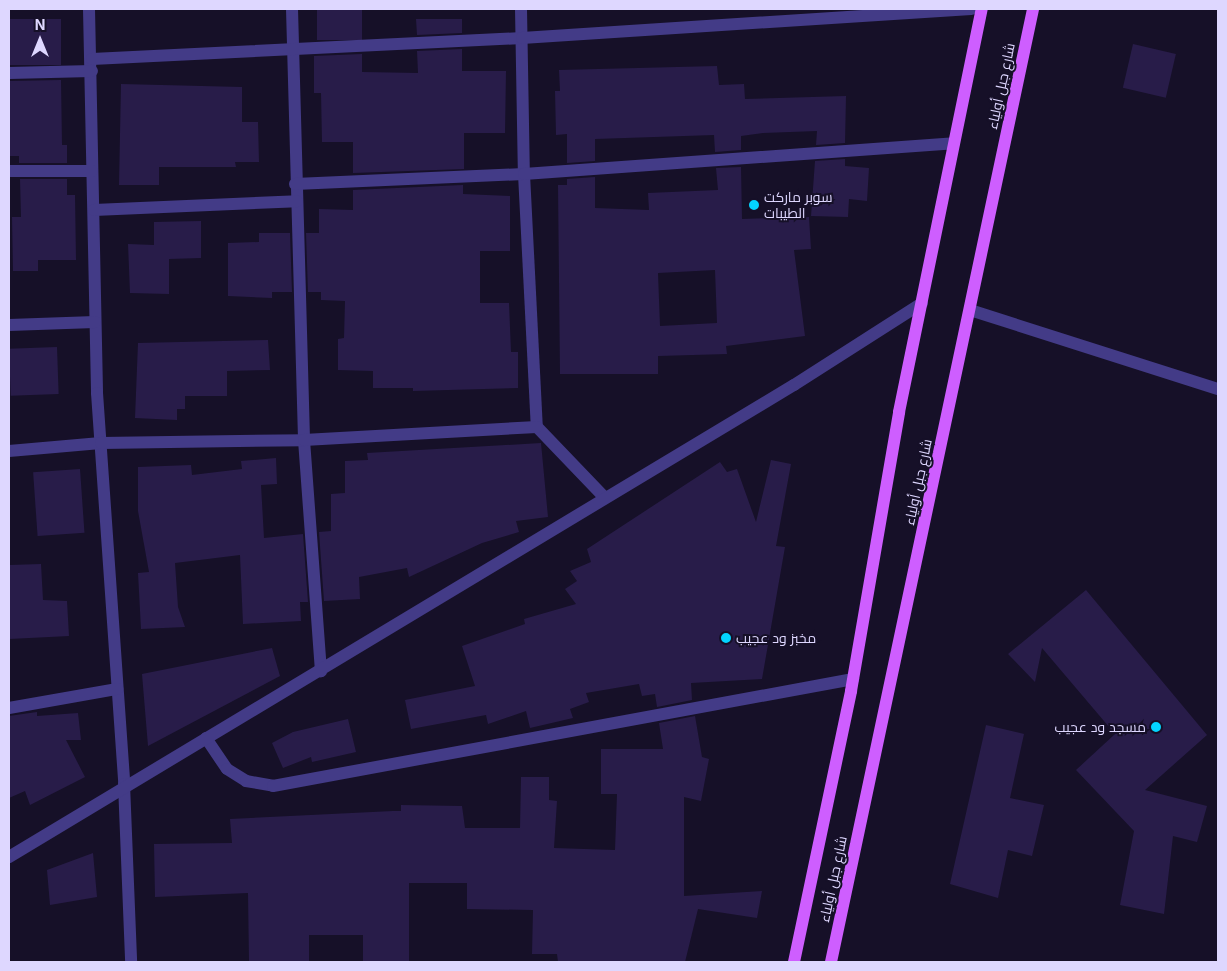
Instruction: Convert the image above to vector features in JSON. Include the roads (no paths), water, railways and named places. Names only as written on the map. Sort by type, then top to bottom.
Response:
[{"type":"main road","name":"شارع جبل أولياء","points":[[794,962],[853,679],[922,302],[982,9]]},
{"type":"main road","name":"شارع جبل أولياء","points":[[831,962],[1033,9]]},
{"type":"street","points":[[89,9],[92,65],[95,322],[101,443],[124,784],[131,962]]},
{"type":"street","points":[[292,9],[295,184],[304,440],[321,671]]},
{"type":"street","points":[[521,9],[524,174],[537,427],[606,498]]},
{"type":"street","points":[[9,73],[293,50],[522,38],[971,9]]},
{"type":"street","points":[[295,184],[524,174],[954,143]]},
{"type":"street","points":[[9,171],[92,171]]},
{"type":"street","points":[[94,210],[296,201]]},
{"type":"street","points":[[9,857],[124,784],[321,671],[606,498],[922,302]]},
{"type":"street","points":[[970,310],[1218,389]]},
{"type":"street","points":[[9,325],[95,322]]},
{"type":"street","points":[[9,451],[101,443],[304,440],[537,427]]},
{"type":"street","points":[[206,738],[227,769],[246,781],[273,786],[853,679]]},
{"type":"street","points":[[9,708],[118,690]]},
{"type":"place","name":"سوبر ماركت الطيبات","points":[[754,205]]},
{"type":"place","name":"مخبز ود عجيب","points":[[726,638]]},
{"type":"place","name":"مسجد ود عجيب","points":[[1156,727]]}]
